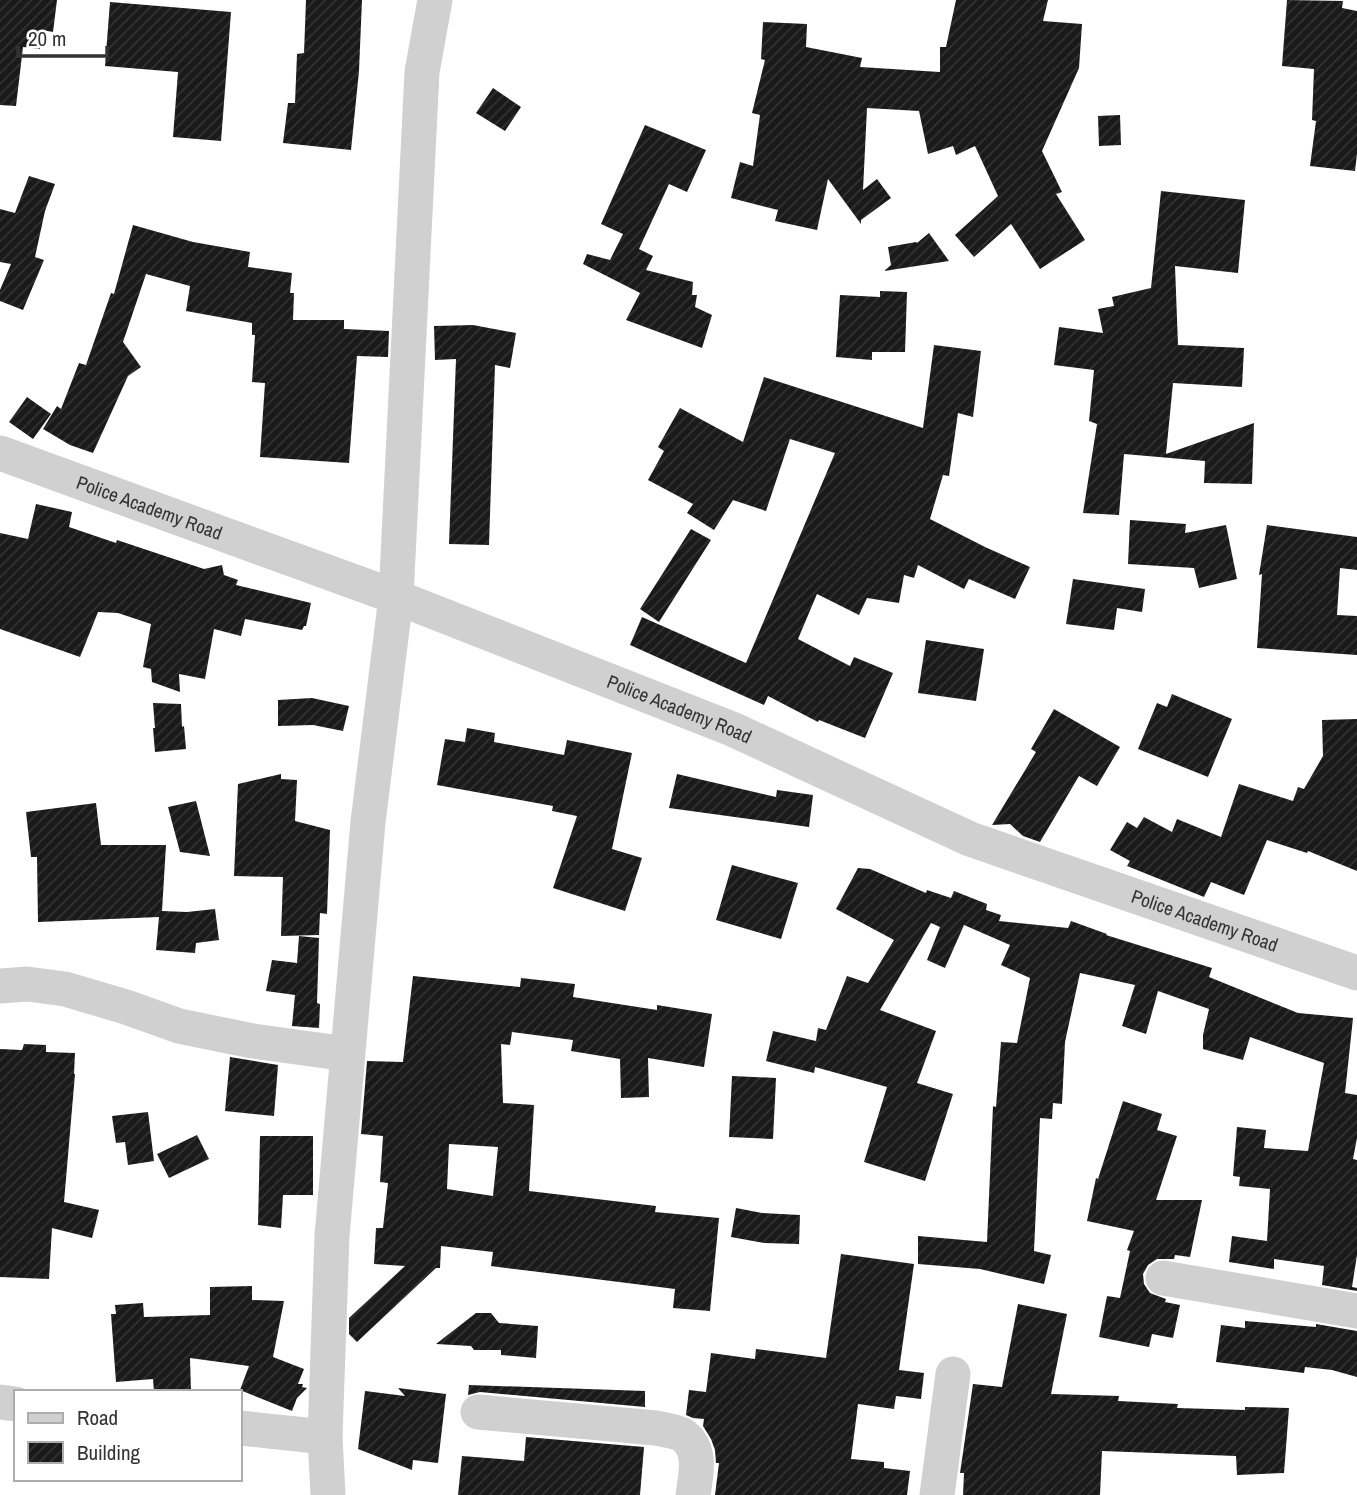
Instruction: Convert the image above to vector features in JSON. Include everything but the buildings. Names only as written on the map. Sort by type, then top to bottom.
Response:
[{"type":"street","points":[[327,1495],[325,1437],[332,1236],[368,822],[396,597],[422,72],[435,0]]},
{"type":"street","name":"Police Academy Road","points":[[0,453],[396,597],[732,729],[970,839],[1357,973]]},
{"type":"street","points":[[0,986],[27,984],[65,989],[179,1026],[253,1041],[347,1054]]},
{"type":"street","points":[[1163,1278],[1357,1311]]},
{"type":"street","points":[[937,1495],[953,1374]]},
{"type":"street","points":[[478,1412],[656,1429],[682,1434],[694,1448],[697,1465],[693,1495]]},
{"type":"street","points":[[242,1428],[325,1437]]}]
